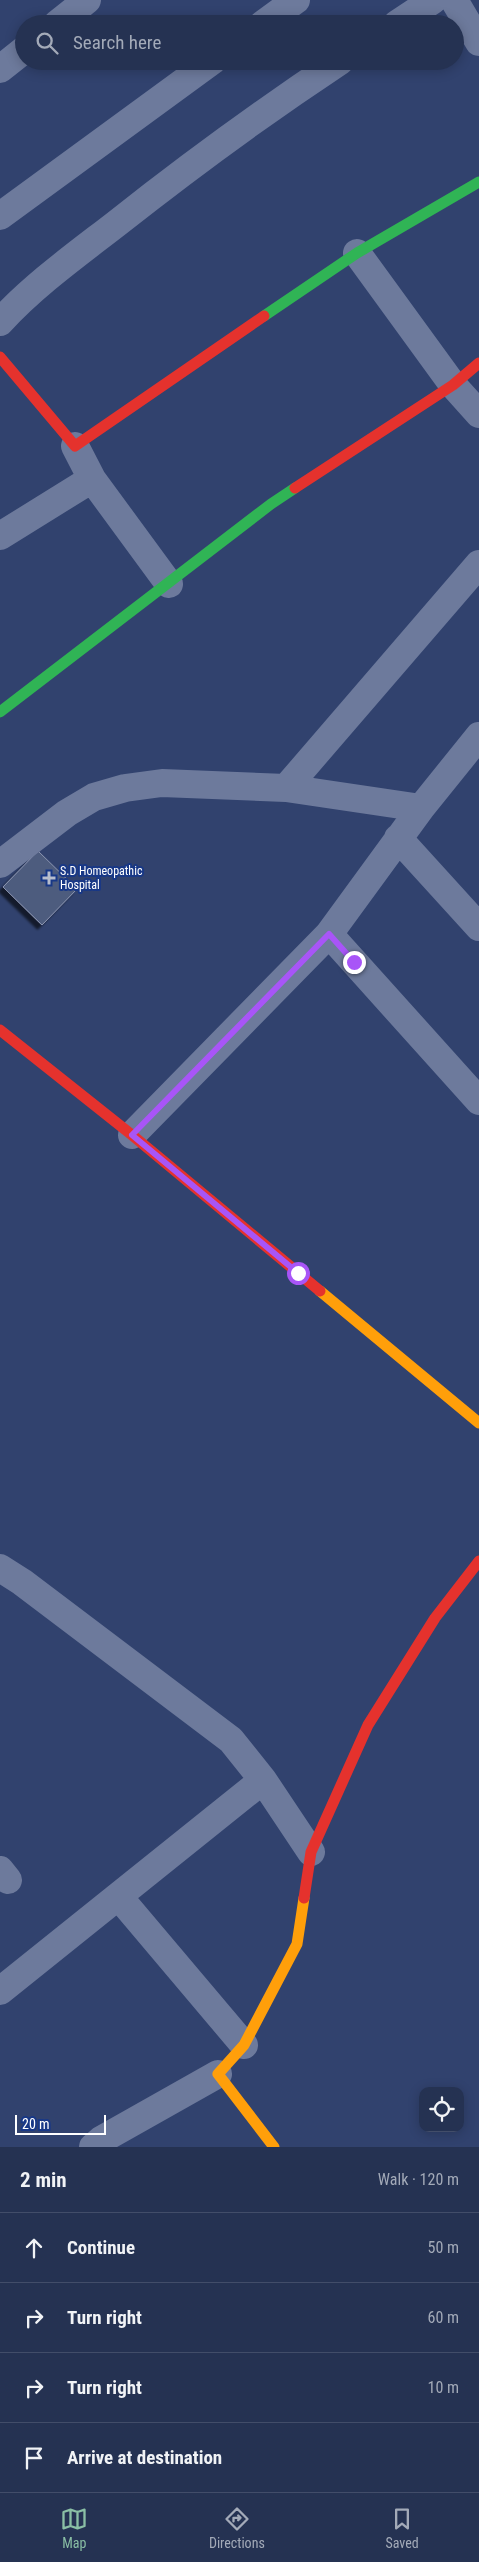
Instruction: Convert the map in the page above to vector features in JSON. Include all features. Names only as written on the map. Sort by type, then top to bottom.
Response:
[{"type":"street","points":[[68,15],[87,0]]},
{"type":"street","points":[[275,15],[296,0]]},
{"type":"street","points":[[410,15],[433,0]]},
{"type":"street","points":[[454,0],[463,15]]},
{"type":"street","points":[[464,17],[479,42]]},
{"type":"street","points":[[0,69],[15,57]]},
{"type":"street","points":[[0,216],[200,70]]},
{"type":"street","points":[[0,322],[16,304],[173,179],[327,70]]},
{"type":"street","points":[[75,446],[357,252],[479,182]]},
{"type":"street","points":[[357,252],[453,385],[479,414]]},
{"type":"street","points":[[0,357],[75,446],[92,479],[169,584]]},
{"type":"street","points":[[0,712],[271,504],[453,385],[479,363]]},
{"type":"street","points":[[0,536],[92,479]]},
{"type":"street","points":[[286,788],[479,564]]},
{"type":"street","points":[[132,1135],[329,934],[398,838],[479,736]]},
{"type":"street","points":[[0,864],[67,813],[94,797],[125,788],[162,783],[286,788],[421,808]]},
{"type":"street","points":[[398,838],[479,926]]},
{"type":"street","points":[[329,934],[479,1101]]},
{"type":"street","points":[[0,1030],[132,1135],[479,1423]]},
{"type":"street","points":[[92,2147],[101,2140],[218,2074],[244,2045],[298,1944],[311,1852],[368,1726],[435,1618],[479,1561]]},
{"type":"street","points":[[0,1568],[22,1582],[178,1702],[204,1718],[231,1740],[262,1780],[311,1852]]},
{"type":"street","points":[[0,1991],[262,1780]]},
{"type":"street","points":[[119,1897],[244,2045]]},
{"type":"street","points":[[218,2074],[274,2147]]},
{"type":"building","points":[[38,851],[77,889],[42,925],[3,887]]},
{"type":"traffic: fast","points":[[264,316],[357,253],[479,182]]},
{"type":"traffic: fast","points":[[0,712],[271,504],[295,488]]},
{"type":"traffic: slow","points":[[320,1291],[479,1423]]},
{"type":"traffic: slow","points":[[274,2147],[218,2074],[244,2045],[297,1944],[304,1898]]},
{"type":"traffic: jam","points":[[0,357],[75,446],[264,316]]},
{"type":"traffic: jam","points":[[295,488],[453,385],[479,363]]},
{"type":"traffic: jam","points":[[0,1030],[132,1135],[320,1291]]},
{"type":"traffic: jam","points":[[304,1898],[311,1852],[368,1725],[435,1618],[479,1561]]},
{"type":"place","name":"S.D Homeopathic Hospital","points":[[49,878]]},
{"type":"route","points":[[298,1273],[132,1135],[329,934],[354,962]]}]
